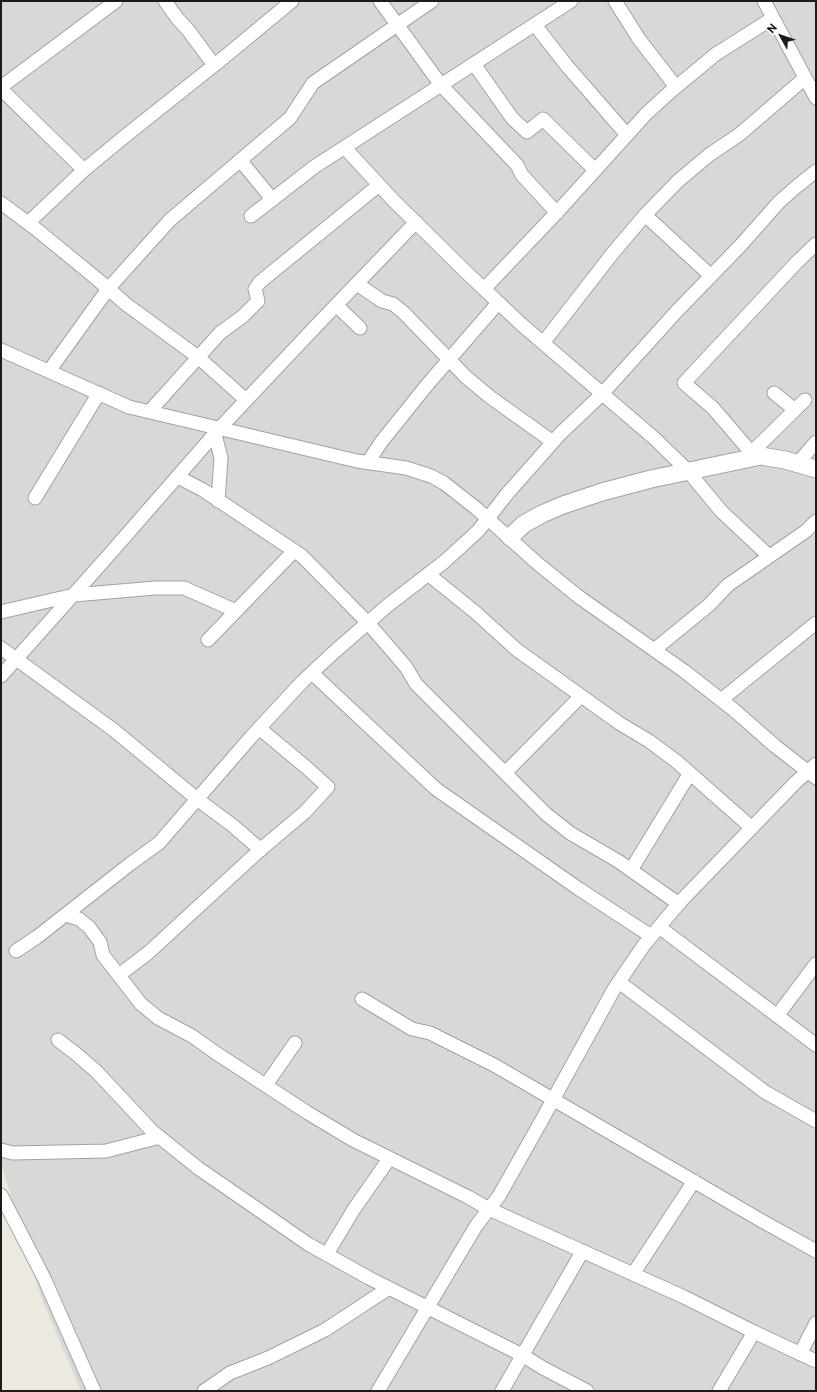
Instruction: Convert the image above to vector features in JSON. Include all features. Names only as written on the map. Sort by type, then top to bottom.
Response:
[{"type":"street","points":[[84,170],[1,88],[116,1]]},
{"type":"street","points":[[165,1],[214,65]]},
{"type":"street","points":[[380,1],[441,85],[517,165],[522,175],[557,213]]},
{"type":"street","points":[[49,371],[108,289],[170,220],[290,118],[313,83],[432,1]]},
{"type":"street","points":[[615,1],[639,39],[676,87]]},
{"type":"street","points":[[764,1],[816,98]]},
{"type":"street","points":[[251,216],[314,167],[567,2]]},
{"type":"street","points":[[28,223],[84,170],[214,65],[286,3]]},
{"type":"street","points":[[484,289],[557,213],[646,114],[716,54],[773,18]]},
{"type":"street","points":[[535,24],[567,66],[627,135]]},
{"type":"street","points":[[474,64],[512,118],[527,132],[543,119],[595,170]]},
{"type":"street","points":[[543,343],[612,254],[645,215],[678,181],[709,155],[740,134],[805,78]]},
{"type":"street","points":[[345,148],[379,185],[498,303],[654,438],[688,471],[721,511],[769,556]]},
{"type":"street","points":[[240,160],[272,200]]},
{"type":"street","points":[[16,951],[66,915],[159,843],[259,728],[332,653],[478,531],[507,494],[553,442],[602,394],[677,311],[741,245],[779,202],[816,171]]},
{"type":"street","points":[[149,412],[220,333],[243,316],[258,301],[255,289],[260,282],[379,185]]},
{"type":"street","points":[[1,203],[28,223],[108,289],[126,306],[198,357],[246,400]]},
{"type":"street","points":[[645,215],[711,276]]},
{"type":"street","points":[[1,676],[246,400],[416,222]]},
{"type":"street","points":[[753,455],[712,408],[684,383],[797,262],[816,244]]},
{"type":"street","points":[[357,284],[382,301],[393,304],[403,312],[466,377],[490,397],[553,442]]},
{"type":"street","points":[[368,462],[382,441],[449,358],[498,303]]},
{"type":"street","points":[[336,305],[360,328]]},
{"type":"street","points":[[1,350],[129,407],[217,432],[368,462],[406,468],[432,476],[444,483],[488,518],[537,563],[579,597],[721,700],[775,746],[813,771],[795,783],[679,904],[644,945],[598,1016],[499,1196],[476,1226],[378,1391]]},
{"type":"street","points":[[35,498],[99,393]]},
{"type":"street","points":[[774,393],[795,410]]},
{"type":"street","points":[[753,455],[805,400]]},
{"type":"street","points":[[217,432],[221,458],[218,501]]},
{"type":"street","points":[[798,463],[816,442]]},
{"type":"street","points":[[510,537],[524,524],[562,505],[602,492],[753,455],[798,463],[816,468]]},
{"type":"street","points":[[178,476],[203,490],[302,556],[368,623],[406,667],[416,684],[546,814],[570,833],[618,861],[679,904]]},
{"type":"street","points":[[654,650],[709,605],[728,585],[806,531],[816,521]]},
{"type":"street","points":[[208,640],[294,551]]},
{"type":"street","points":[[428,574],[475,612],[517,650],[619,723],[649,741],[676,761],[752,828]]},
{"type":"street","points":[[1,612],[74,595],[155,588],[184,588],[236,611]]},
{"type":"street","points":[[721,700],[816,623]]},
{"type":"street","points":[[1,648],[115,731],[197,799],[232,825],[260,850]]},
{"type":"street","points":[[312,673],[436,789],[579,890],[655,932],[816,1045]]},
{"type":"street","points":[[505,773],[581,696]]},
{"type":"street","points":[[119,975],[148,953],[260,850],[305,812],[328,787],[259,728]]},
{"type":"street","points":[[631,870],[690,773]]},
{"type":"street","points":[[66,915],[79,918],[89,927],[100,942],[103,955],[141,1004],[158,1018],[192,1036],[352,1140],[489,1209],[684,1297],[816,1361]]},
{"type":"street","points":[[776,1016],[816,964]]},
{"type":"street","points":[[619,982],[765,1092],[816,1121]]},
{"type":"street","points":[[362,999],[412,1028],[430,1033],[494,1065],[554,1098],[762,1222],[816,1251]]},
{"type":"street","points":[[58,1040],[97,1072],[129,1108],[160,1137],[204,1172],[308,1244],[389,1288],[522,1355],[586,1391]]},
{"type":"street","points":[[266,1085],[295,1043]]},
{"type":"street","points":[[1,1150],[13,1153],[106,1151],[160,1137]]},
{"type":"street","points":[[327,1254],[354,1209],[389,1158]]},
{"type":"street","points":[[633,1274],[694,1181]]},
{"type":"street","points":[[1,1195],[44,1278],[94,1391]]},
{"type":"street","points":[[502,1391],[582,1252]]},
{"type":"street","points":[[204,1391],[230,1373],[268,1358],[325,1330],[389,1288]]},
{"type":"street","points":[[800,1354],[816,1324]]},
{"type":"street","points":[[719,1391],[754,1332]]},
{"type":"shaded area","points":[[1,1],[816,1],[816,1391],[81,1391],[41,1297],[1,1163]]}]
